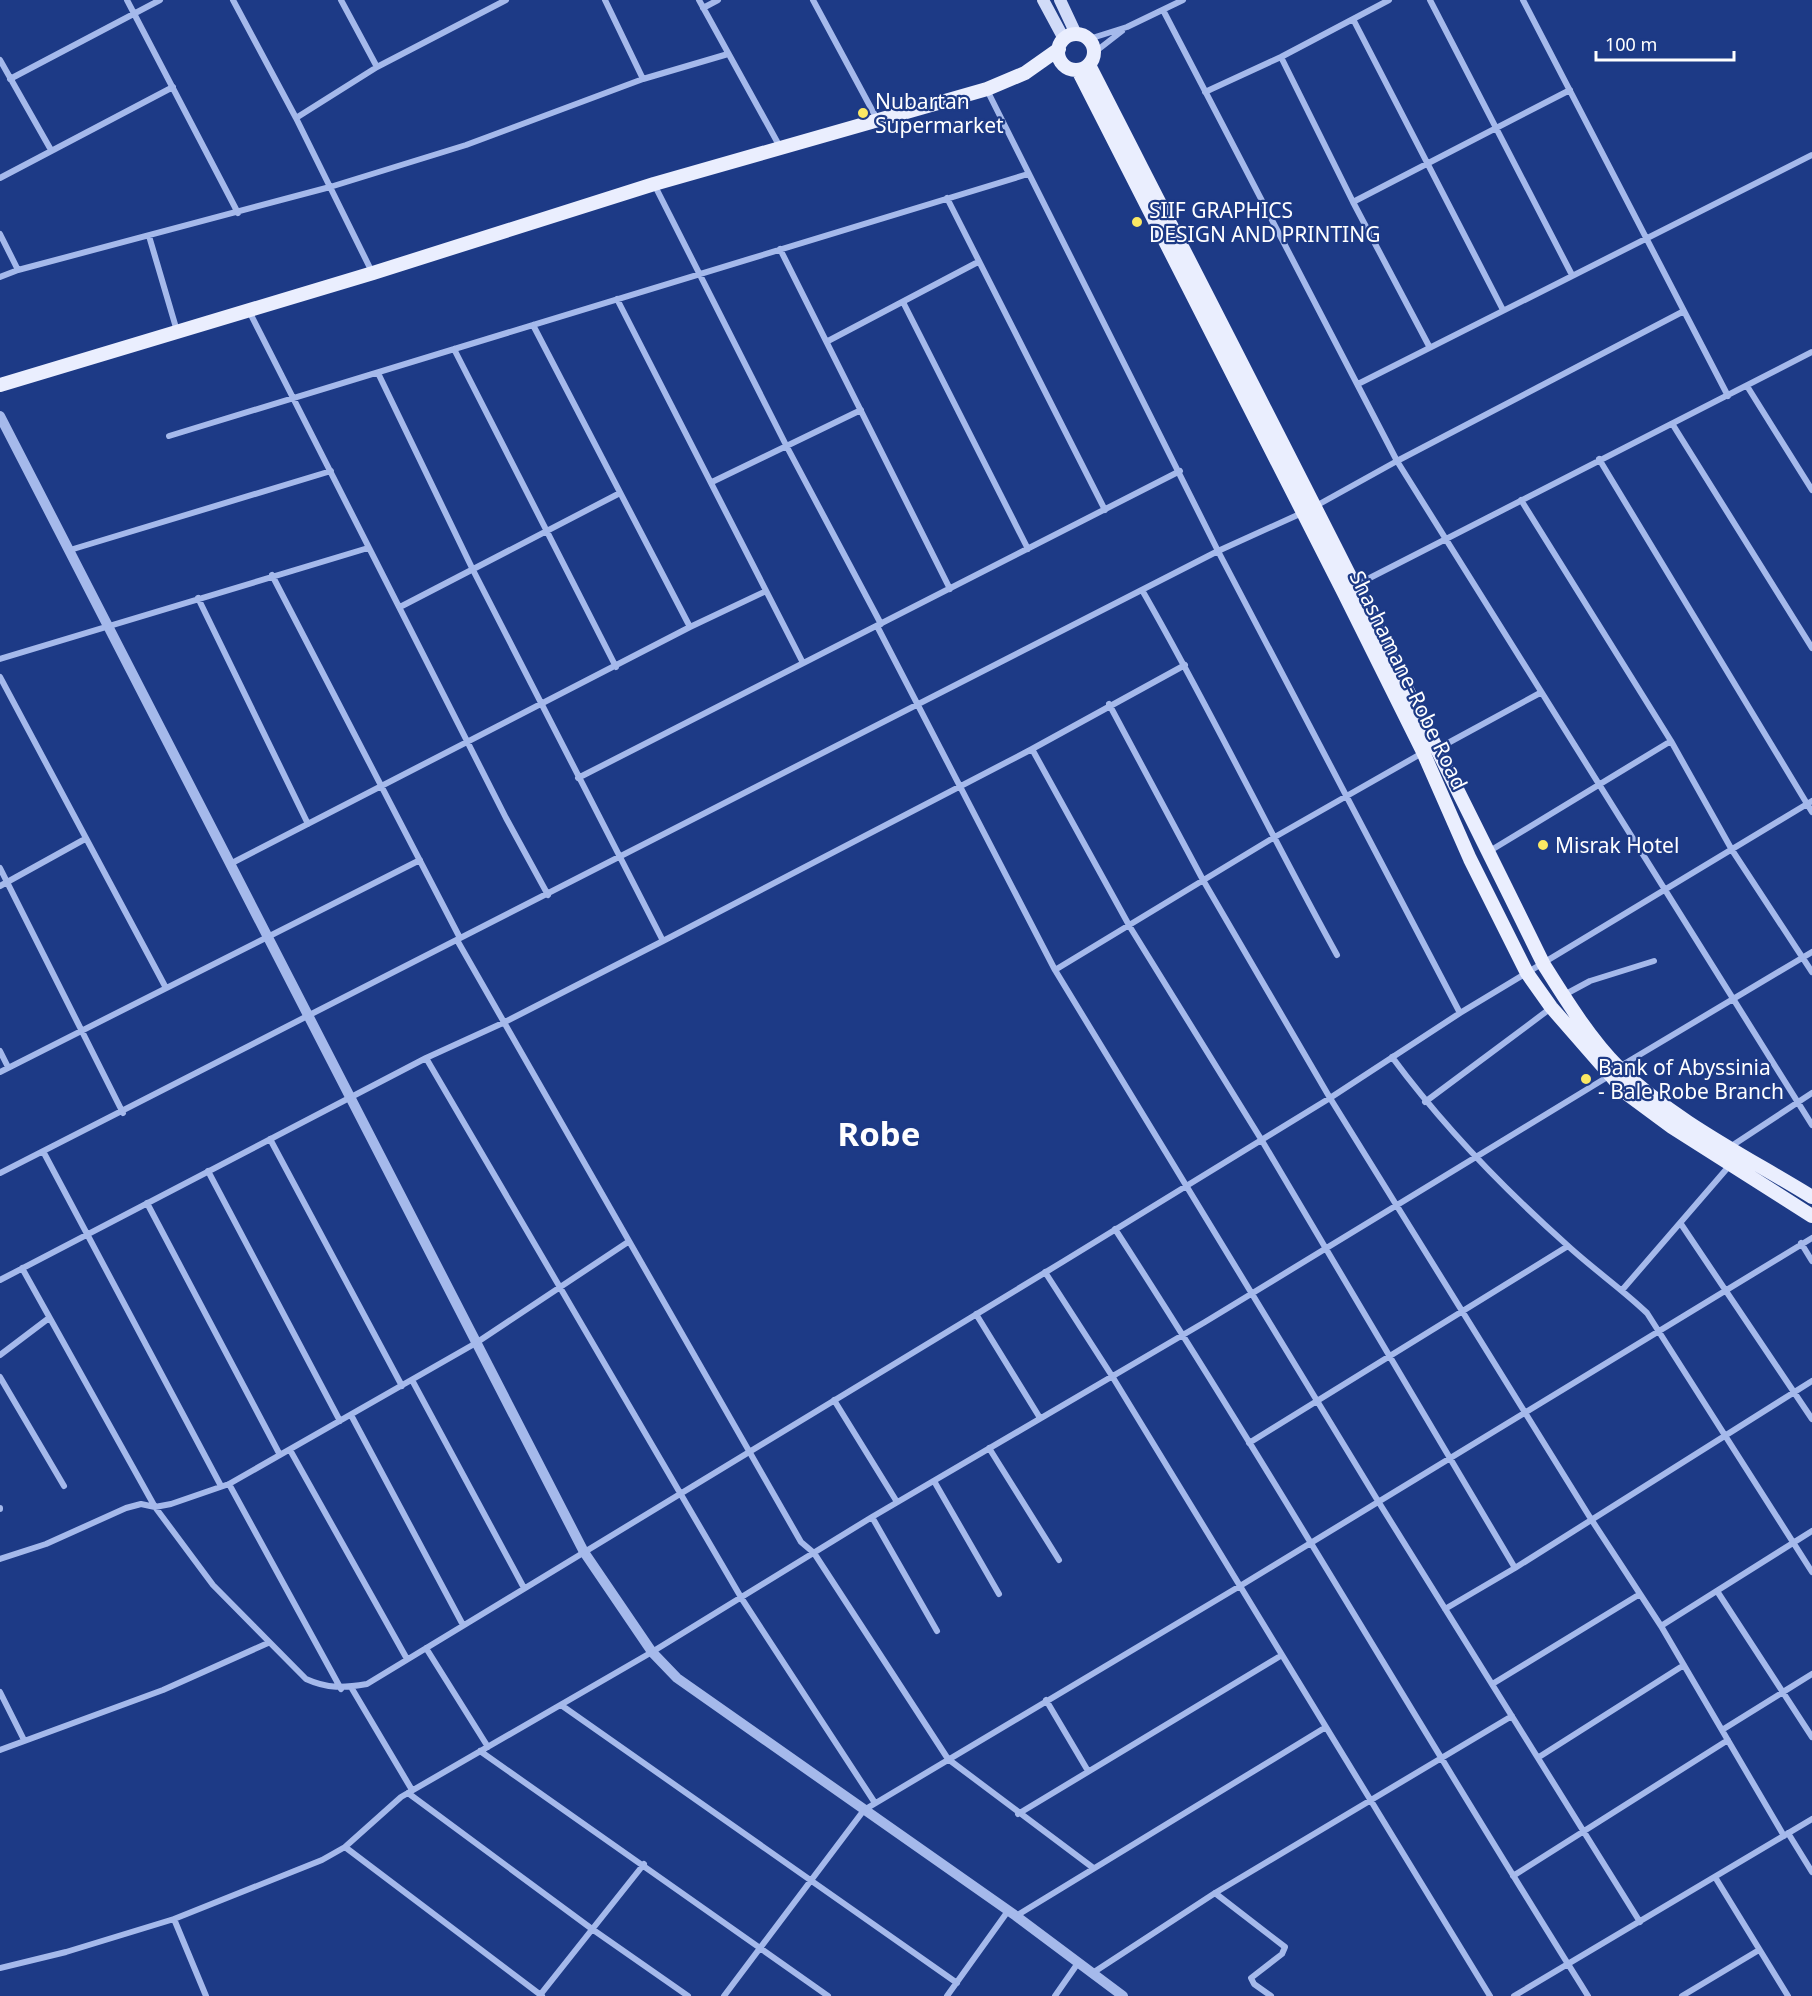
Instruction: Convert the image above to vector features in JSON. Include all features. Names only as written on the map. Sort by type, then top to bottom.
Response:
[{"type":"main road","points":[[1043,0],[1076,42]]},
{"type":"main road","points":[[1025,73],[1077,67],[1076,42],[1060,0]]},
{"type":"main road","points":[[0,385],[373,273],[654,184],[987,89],[1025,73],[1076,42]]},
{"type":"main road","name":"Shashamane-Robe Road","points":[[1076,42],[1059,57],[1077,67],[1308,510],[1430,751],[1488,852],[1544,965],[1563,996],[1614,1071],[1626,1093],[1672,1127],[1812,1216]]},
{"type":"main road","name":"Shashamane-Robe Road","points":[[1308,510],[1356,585],[1430,751],[1470,859],[1527,973],[1551,1007],[1614,1071],[1730,1147],[1812,1197]]},
{"type":"street","points":[[127,0],[238,213]]},
{"type":"street","points":[[10,79],[160,0]]},
{"type":"street","points":[[233,0],[296,118],[373,273]]},
{"type":"street","points":[[341,0],[377,67]]},
{"type":"street","points":[[296,118],[377,67],[506,0]]},
{"type":"street","points":[[605,0],[643,79]]},
{"type":"street","points":[[699,0],[780,147]]},
{"type":"street","points":[[703,8],[718,0]]},
{"type":"street","points":[[813,0],[878,121]]},
{"type":"street","points":[[1076,42],[1127,27],[1183,0]]},
{"type":"street","points":[[1205,92],[1281,57],[1389,0]]},
{"type":"street","points":[[1430,0],[1572,275]]},
{"type":"street","points":[[1523,0],[1728,396]]},
{"type":"street","points":[[1163,10],[1396,461],[1598,787],[1812,1125]]},
{"type":"street","points":[[1353,19],[1503,309]]},
{"type":"street","points":[[1076,42],[1127,27]]},
{"type":"street","points":[[0,277],[18,270],[330,187],[466,145],[643,79],[728,54]]},
{"type":"street","points":[[1281,57],[1353,202],[1429,346]]},
{"type":"street","points":[[0,60],[51,150]]},
{"type":"street","points":[[0,178],[173,87]]},
{"type":"street","points":[[987,89],[1218,551],[1460,1013]]},
{"type":"street","points":[[1353,202],[1497,130],[1570,90]]},
{"type":"street","points":[[1358,384],[1429,346],[1647,240],[1812,155]]},
{"type":"street","points":[[170,436],[1028,174]]},
{"type":"street","points":[[654,184],[959,786],[1055,970],[1188,1184],[1378,1501],[1494,1683],[1512,1716],[1640,1922]]},
{"type":"street","points":[[947,198],[1105,510]]},
{"type":"street","points":[[0,234],[18,270]]},
{"type":"street","points":[[148,236],[177,332]]},
{"type":"street","points":[[780,249],[950,589]]},
{"type":"street","points":[[828,341],[978,262]]},
{"type":"street","points":[[617,299],[803,663]]},
{"type":"street","points":[[903,302],[1028,549]]},
{"type":"street","points":[[249,311],[368,548],[548,895]]},
{"type":"street","points":[[0,1173],[123,1113],[307,1016],[1218,551],[1308,510],[1396,461],[1684,311]]},
{"type":"street","points":[[533,325],[690,627]]},
{"type":"street","points":[[454,349],[616,667]]},
{"type":"street","points":[[1356,585],[1812,352]]},
{"type":"street","points":[[378,372],[473,570],[663,940]]},
{"type":"street","points":[[1747,386],[1812,489]]},
{"type":"street","points":[[712,482],[861,410]]},
{"type":"street","points":[[0,416],[232,863],[307,1016],[584,1552],[652,1652],[677,1678],[1012,1913],[1123,1996]]},
{"type":"street","points":[[1673,425],[1812,648]]},
{"type":"street","points":[[1599,459],[1809,803],[1812,812]]},
{"type":"street","points":[[70,550],[331,471]]},
{"type":"street","points":[[578,778],[1180,471]]},
{"type":"street","points":[[400,607],[620,493]]},
{"type":"street","points":[[1521,500],[1671,741],[1732,850],[1812,972]]},
{"type":"street","points":[[0,659],[110,627],[272,575],[368,548]]},
{"type":"street","points":[[272,575],[383,786],[459,939],[747,1452],[801,1542],[814,1553],[948,1759],[1018,1814],[1092,1867]]},
{"type":"street","points":[[1142,590],[1185,665],[1273,838],[1337,955]]},
{"type":"street","points":[[232,863],[690,627],[766,591]]},
{"type":"street","points":[[198,598],[308,824]]},
{"type":"street","points":[[0,1280],[426,1058],[505,1022],[1032,749],[1109,704],[1185,665]]},
{"type":"street","points":[[0,677],[166,988]]},
{"type":"street","points":[[1055,970],[1131,927],[1203,880],[1346,795],[1540,693]]},
{"type":"street","points":[[1109,704],[1203,880],[1330,1098],[1525,1410],[1590,1519],[1661,1626],[1786,1835],[1812,1872]]},
{"type":"street","points":[[1488,852],[1671,741]]},
{"type":"street","points":[[1032,749],[1131,927],[1261,1139],[1515,1568]]},
{"type":"street","points":[[22,1269],[154,1506],[213,1586],[306,1679],[321,1686],[340,1689],[367,1684],[1330,1098],[1460,1013],[1544,965],[1809,803]]},
{"type":"street","points":[[0,886],[85,839]]},
{"type":"street","points":[[0,1072],[420,860]]},
{"type":"street","points":[[0,868],[123,1113]]},
{"type":"street","points":[[0,1968],[66,1952],[174,1919],[322,1860],[345,1847],[410,1792],[742,1599],[897,1502],[1183,1335],[1812,952]]},
{"type":"street","points":[[1563,996],[1590,981],[1654,961]]},
{"type":"street","points":[[1425,1102],[1551,1007]]},
{"type":"street","points":[[0,1051],[8,1067]]},
{"type":"street","points":[[1392,1057],[1425,1102],[1474,1156],[1568,1246],[1623,1289],[1647,1313],[1812,1572]]},
{"type":"street","points":[[426,1058],[742,1599],[875,1803]]},
{"type":"street","points":[[1730,1147],[1812,1093]]},
{"type":"street","points":[[270,1139],[402,1386]]},
{"type":"street","points":[[44,1153],[221,1486]]},
{"type":"street","points":[[1623,1289],[1731,1164]]},
{"type":"street","points":[[208,1171],[340,1421]]},
{"type":"street","points":[[147,1203],[280,1455]]},
{"type":"street","points":[[1681,1224],[1812,1419]]},
{"type":"street","points":[[1115,1229],[1183,1335],[1439,1759],[1588,1996]]},
{"type":"street","points":[[724,1996],[864,1810],[1240,1586],[1656,1330],[1812,1238]]},
{"type":"street","points":[[0,1559],[46,1544],[126,1508],[141,1504],[154,1506],[171,1504],[229,1484],[476,1343],[628,1242]]},
{"type":"street","points":[[1801,1244],[1812,1261]]},
{"type":"street","points":[[1249,1443],[1568,1246]]},
{"type":"street","points":[[1045,1272],[1112,1376],[1490,1996]]},
{"type":"street","points":[[976,1314],[1040,1418]]},
{"type":"street","points":[[0,1355],[49,1318]]},
{"type":"street","points":[[0,1377],[64,1486]]},
{"type":"street","points":[[412,1380],[524,1588]]},
{"type":"street","points":[[1445,1609],[1515,1568],[1812,1381]]},
{"type":"street","points":[[834,1400],[897,1502]]},
{"type":"street","points":[[351,1415],[463,1625]]},
{"type":"street","points":[[989,1448],[1059,1560]]},
{"type":"street","points":[[290,1450],[407,1659]]},
{"type":"street","points":[[934,1481],[999,1594]]},
{"type":"street","points":[[229,1484],[340,1689]]},
{"type":"street","points":[[872,1517],[937,1630]]},
{"type":"street","points":[[1661,1626],[1812,1532]]},
{"type":"street","points":[[1717,1591],[1812,1737]]},
{"type":"street","points":[[1494,1683],[1640,1594]]},
{"type":"street","points":[[0,1750],[163,1690],[268,1643]]},
{"type":"street","points":[[426,1648],[488,1747]]},
{"type":"street","points":[[1018,1814],[1282,1655]]},
{"type":"street","points":[[1539,1757],[1684,1665]]},
{"type":"street","points":[[1722,1730],[1812,1674]]},
{"type":"street","points":[[351,1687],[410,1792],[592,1929],[688,1996]]},
{"type":"street","points":[[0,1692],[24,1740]]},
{"type":"street","points":[[1046,1700],[1088,1771]]},
{"type":"street","points":[[561,1705],[811,1878],[957,1983]]},
{"type":"street","points":[[1091,1974],[1215,1893],[1512,1716]]},
{"type":"street","points":[[947,1996],[1012,1913],[1326,1727]]},
{"type":"street","points":[[1513,1876],[1728,1740]]},
{"type":"street","points":[[480,1751],[644,1864],[828,1996]]},
{"type":"street","points":[[1514,1996],[1812,1819]]},
{"type":"street","points":[[345,1847],[541,1996],[644,1864]]},
{"type":"street","points":[[1715,1877],[1788,1996]]},
{"type":"street","points":[[1215,1893],[1284,1947],[1282,1954],[1251,1978],[1254,1984],[1271,1996]]},
{"type":"street","points":[[174,1919],[206,1996]]},
{"type":"street","points":[[1685,1995],[1759,1950]]},
{"type":"street","points":[[1055,1996],[1078,1963]]},
{"type":"place","name":"Nubartan Supermarket","points":[[863,113]]},
{"type":"place","name":"SIIF GRAPHICS DESIGN AND PRINTING","points":[[1137,222]]},
{"type":"place","name":"Misrak Hotel","points":[[1543,845]]},
{"type":"place","name":"Bank of Abyssinia - Bale Robe Branch","points":[[1586,1079]]},
{"type":"district","name":"Robe","points":[[879,1133]]}]
